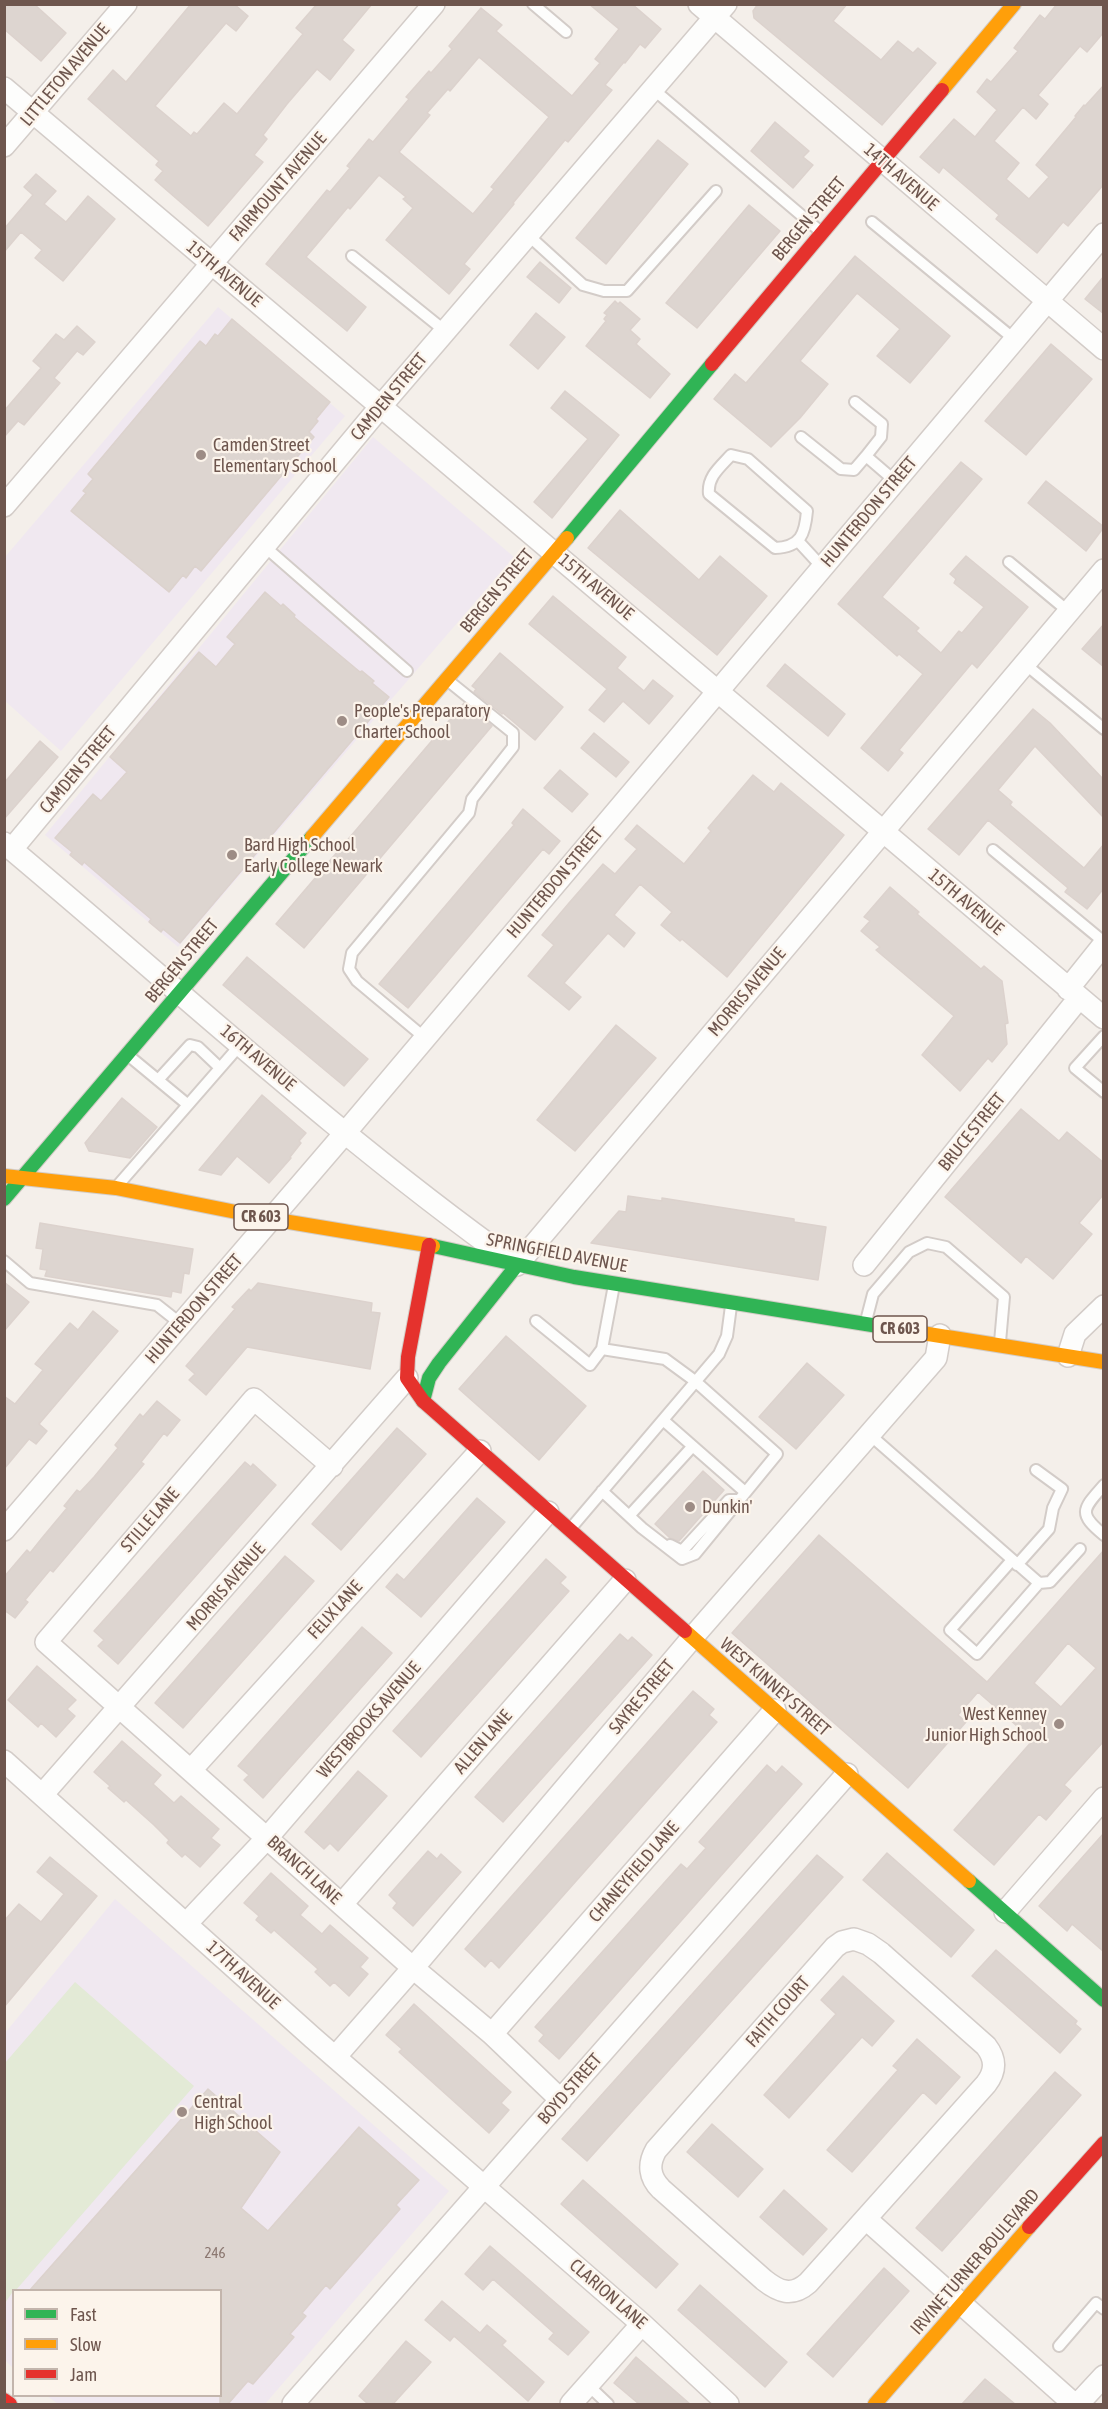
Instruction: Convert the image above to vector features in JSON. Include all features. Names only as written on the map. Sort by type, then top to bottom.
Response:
[{"type":"main road","name":"BERGEN STREET","points":[[4,1199],[554,553],[1014,4]]},
{"type":"main road","name":"SPRINGFIELD AVENUE","points":[[4,1176],[116,1188],[271,1219],[429,1245],[614,1284],[1104,1362]]},
{"type":"main road","points":[[423,1401],[407,1378],[408,1357],[429,1245]]},
{"type":"main road","name":"MORRIS AVENUE","points":[[423,1401],[429,1378],[439,1363],[518,1265]]},
{"type":"main road","name":"WEST KINNEY STREET","points":[[423,1401],[1104,2000]]},
{"type":"main road","name":"IRVINE TURNER BOULEVARD","points":[[875,2404],[1104,2144]]},
{"type":"main road","points":[[4,2400],[10,2404]]},
{"type":"street","name":"LITTLETON AVENUE","points":[[4,146],[126,4]]},
{"type":"street","name":"FAIRMOUNT AVENUE","points":[[4,506],[434,4]]},
{"type":"street","name":"14TH AVENUE","points":[[713,9],[882,160],[1046,302],[1104,349]]},
{"type":"street","name":"CAMDEN STREET","points":[[7,850],[381,406],[653,89],[713,9]]},
{"type":"street","name":"15TH AVENUE","points":[[4,88],[1104,1018]]},
{"type":"street","name":"HUNTERDON STREET","points":[[4,1530],[345,1133],[1104,234]]},
{"type":"street","name":"MORRIS AVENUE","points":[[518,1265],[1104,570]]},
{"type":"street","name":"16TH AVENUE","points":[[7,850],[345,1133],[449,1217],[518,1265]]},
{"type":"street","name":"BRUCE STREET","points":[[864,1265],[1074,993],[1104,943]]},
{"type":"street","points":[[1068,1356],[1075,1334],[1104,1306]]},
{"type":"street","name":"SAYRE STREET","points":[[336,2056],[692,1638],[936,1358],[940,1335]]},
{"type":"street","name":"MORRIS AVENUE","points":[[42,1795],[407,1378]]},
{"type":"street","name":"STILLE LANE","points":[[46,1642],[254,1398],[332,1466]]},
{"type":"street","name":"FELIX LANE","points":[[191,1770],[480,1451]]},
{"type":"street","name":"WESTBROOKS AVENUE","points":[[186,1924],[267,1838],[548,1512]]},
{"type":"street","name":"ALLEN LANE","points":[[342,1904],[625,1580]]},
{"type":"street","name":"BRANCH LANE","points":[[46,1642],[413,1968],[492,2034],[561,2100]]},
{"type":"street","name":"CHANEYFIELD LANE","points":[[492,2034],[775,1710]]},
{"type":"street","name":"17TH AVENUE","points":[[4,1761],[484,2187]]},
{"type":"street","name":"BOYD STREET","points":[[300,2402],[484,2187],[847,1774]]},
{"type":"street","points":[[1005,1912],[1104,1798]]},
{"type":"street","name":"FAITH COURT","points":[[854,1939],[868,1944],[881,1953],[986,2046],[991,2052],[994,2065],[991,2078],[866,2219],[802,2289],[791,2293],[781,2292],[764,2280],[661,2189],[652,2177],[650,2165],[656,2150],[835,1947],[842,1942],[854,1939]]},
{"type":"street","name":"CLARION LANE","points":[[484,2187],[642,2324],[728,2404]]},
{"type":"street","points":[[866,2219],[1074,2404]]},
{"type":"street","points":[[571,2404],[642,2324]]},
{"type":"street","points":[[1078,2404],[1104,2376]]},
{"type":"lane","points":[[533,4],[566,32]]},
{"type":"lane","points":[[653,89],[822,232]]},
{"type":"lane","points":[[528,235],[583,285],[604,291],[627,291],[716,191]]},
{"type":"lane","points":[[872,222],[1014,339]]},
{"type":"lane","points":[[351,256],[445,331]]},
{"type":"lane","points":[[801,437],[842,469],[854,470],[881,437],[882,424],[855,402]]},
{"type":"lane","points":[[730,455],[748,459],[807,511],[806,527],[798,541],[787,547],[775,548],[709,494],[708,485],[712,476],[730,455]]},
{"type":"lane","points":[[866,456],[895,481]]},
{"type":"lane","points":[[798,541],[822,567]]},
{"type":"lane","points":[[264,546],[407,671]]},
{"type":"lane","points":[[1008,562],[1069,612]]},
{"type":"lane","points":[[1025,664],[1104,729]]},
{"type":"lane","points":[[425,1038],[357,981],[349,969],[352,953],[469,813],[472,799],[513,747],[513,733],[446,679]]},
{"type":"lane","points":[[993,850],[1104,943]]},
{"type":"lane","points":[[1104,1036],[1075,1068],[1104,1092]]},
{"type":"lane","points":[[116,1188],[241,1044]]},
{"type":"lane","points":[[158,1080],[190,1045],[198,1047],[219,1067]]},
{"type":"lane","points":[[127,1054],[187,1104]]},
{"type":"lane","points":[[866,1324],[873,1294],[914,1248],[933,1243],[946,1247],[1004,1298],[1000,1345]]},
{"type":"lane","points":[[4,1261],[30,1283],[157,1305],[181,1324]]},
{"type":"lane","points":[[536,1321],[590,1365],[602,1349],[614,1284]]},
{"type":"lane","points":[[569,1530],[719,1354],[727,1336],[732,1302]]},
{"type":"lane","points":[[602,1349],[665,1359],[695,1381],[777,1454],[695,1554],[682,1559],[642,1528],[602,1491]]},
{"type":"lane","points":[[663,1420],[742,1496]]},
{"type":"lane","points":[[869,1434],[1039,1583]]},
{"type":"lane","points":[[629,1516],[692,1447]]},
{"type":"lane","points":[[1036,1470],[1062,1489],[1053,1508],[1049,1529],[950,1630],[977,1654],[1039,1583],[1050,1582],[1080,1549]]},
{"type":"lane","points":[[1104,1485],[1089,1502],[1086,1513],[1088,1521],[1104,1534]]},
{"type":"lane","points":[[1059,2346],[1096,2303],[1104,2309]]},
{"type":"lane","points":[[588,2385],[608,2404]]},
{"type":"shaded area","points":[[218,307],[345,416],[61,751],[5,701],[5,557]]},
{"type":"shaded area","points":[[373,437],[514,557],[178,947],[45,835]]},
{"type":"shaded area","name":"Central High School","points":[[115,1899],[449,2191],[265,2404],[58,2404],[48,2397],[222,2397],[222,2289],[12,2289],[12,2367],[5,2360],[5,2033]]},
{"type":"green space","points":[[75,1982],[194,2086],[17,2289],[12,2289],[5,2303],[5,2063]]},
{"type":"building","points":[[4,4],[34,4],[66,33],[41,61],[4,29]]},
{"type":"building","points":[[191,4],[234,4],[248,16],[236,31],[226,23],[155,106],[191,136],[194,132],[197,134],[224,103],[237,114],[303,34],[296,28],[317,4],[372,4],[342,40],[354,50],[330,80],[317,69],[287,104],[263,135],[267,139],[254,155],[263,162],[208,226],[155,180],[163,171],[156,165],[159,161],[88,99],[113,70],[126,82]]},
{"type":"building","points":[[589,4],[632,4],[661,29],[645,48],[640,44],[605,85],[612,90],[568,142],[565,140],[464,264],[470,269],[449,294],[386,240],[413,208],[403,199],[406,197],[379,175],[350,209],[348,207],[306,257],[366,307],[347,331],[266,264],[327,190],[330,192],[350,168],[347,166],[369,139],[373,142],[409,99],[406,97],[452,49],[449,46],[481,8],[502,25],[496,31],[572,96],[600,63],[595,59],[619,29]],"holes":[[[479,57],[549,117],[491,187],[494,189],[473,214],[399,152],[430,115],[427,113],[448,89],[450,91]]]},
{"type":"building","points":[[758,4],[847,4],[833,21],[881,60],[898,41],[913,53],[918,48],[936,63],[882,125],[754,18],[753,11]]},
{"type":"building","points":[[1057,4],[1104,4],[1104,32],[1087,52],[1080,46],[1038,95],[1048,104],[1036,119],[1023,107],[994,141],[1019,163],[1006,179],[1029,199],[1049,177],[1036,165],[1084,105],[1104,85],[1104,184],[1068,226],[1063,222],[1037,253],[996,219],[999,215],[943,167],[939,173],[920,157],[954,119],[975,137],[997,110],[977,92],[987,79],[991,82],[1018,51],[1014,48],[1040,15],[1045,19]]},
{"type":"building","points":[[775,122],[809,151],[803,157],[813,165],[793,188],[751,151]]},
{"type":"building","points":[[658,140],[688,164],[606,264],[576,238]]},
{"type":"building","points":[[36,174],[56,191],[44,204],[66,222],[88,196],[115,219],[63,281],[35,258],[42,250],[21,232],[4,252],[4,229],[33,195],[24,187]]},
{"type":"building","points":[[749,205],[780,231],[697,328],[666,303]]},
{"type":"building","points":[[855,256],[950,336],[910,383],[877,356],[900,329],[857,293],[800,361],[828,384],[800,418],[771,447],[714,399],[735,374],[746,383]]},
{"type":"building","points":[[540,262],[571,288],[559,303],[527,277]]},
{"type":"building","points":[[1104,276],[1104,314],[1085,299]]},
{"type":"building","points":[[615,301],[618,304],[620,302],[640,319],[630,330],[640,339],[636,344],[670,374],[650,398],[586,346],[606,321],[604,319],[607,315],[604,313]]},
{"type":"building","points":[[536,313],[565,337],[538,369],[510,345]]},
{"type":"building","name":"Camden Street Elementary School","points":[[232,319],[330,402],[309,432],[314,437],[201,571],[195,566],[186,578],[183,575],[169,592],[71,511],[86,493],[83,491],[93,479],[88,474],[200,341],[206,346],[215,334],[218,336]]},
{"type":"building","points":[[77,326],[95,342],[83,355],[77,351],[54,378],[60,383],[24,425],[18,421],[4,437],[4,411],[41,368],[33,361],[56,334],[64,340]]},
{"type":"building","points":[[1051,344],[1092,379],[1026,455],[985,421]]},
{"type":"building","points":[[565,391],[619,435],[552,518],[534,502],[588,439],[551,408]]},
{"type":"building","points":[[961,462],[982,479],[882,597],[919,628],[916,631],[941,653],[959,631],[962,633],[984,607],[954,583],[956,579],[950,574],[966,556],[1028,607],[977,668],[972,663],[899,750],[903,753],[888,771],[861,748],[923,674],[899,654],[897,656],[838,604]]},
{"type":"building","points":[[1046,481],[1104,527],[1086,551],[1028,503]]},
{"type":"building","points":[[620,510],[699,580],[720,556],[767,596],[717,655],[588,548]]},
{"type":"building","points":[[265,592],[281,606],[283,604],[295,615],[294,617],[374,681],[372,683],[389,697],[180,943],[163,929],[161,932],[149,922],[151,919],[84,862],[82,865],[70,855],[72,852],[55,838],[93,794],[101,801],[127,772],[110,757],[199,652],[216,667],[235,644],[227,637]]},
{"type":"building","points":[[553,596],[626,657],[617,668],[644,691],[653,680],[673,696],[649,724],[623,701],[604,722],[589,710],[607,689],[529,624]]},
{"type":"building","points":[[1104,624],[1104,667],[1082,649]]},
{"type":"building","points":[[500,653],[563,707],[535,740],[474,692],[476,689],[472,686]]},
{"type":"building","points":[[785,664],[845,714],[828,736],[767,686]]},
{"type":"building","points":[[464,703],[492,726],[304,948],[276,924]]},
{"type":"building","points":[[1033,709],[1050,723],[1104,780],[1104,818],[1035,746],[998,790],[1012,802],[1010,805],[1084,868],[1104,844],[1104,888],[1087,909],[1065,892],[1068,888],[988,820],[959,855],[928,829]]},
{"type":"building","points":[[594,733],[629,762],[616,777],[581,748]]},
{"type":"building","points":[[40,741],[58,757],[4,819],[4,783]]},
{"type":"building","points":[[560,770],[588,794],[572,812],[544,788]]},
{"type":"building","points":[[753,775],[774,792],[781,783],[844,835],[727,977],[682,939],[680,941],[661,925],[672,912],[640,884],[614,915],[635,933],[624,947],[608,933],[564,983],[581,997],[569,1010],[528,976],[554,945],[542,935],[569,903],[603,864],[615,874],[637,849],[625,839],[637,825],[684,864],[711,831],[708,828]]},
{"type":"building","points":[[523,809],[560,841],[549,854],[543,849],[408,1008],[379,984],[514,825],[512,823]]},
{"type":"building","points":[[890,887],[919,912],[917,914],[981,969],[984,966],[1002,981],[1008,1023],[1005,1024],[1007,1044],[992,1062],[988,1058],[960,1091],[922,1055],[954,1016],[876,950],[880,947],[861,931],[870,921],[864,917]]},
{"type":"building","points":[[247,957],[368,1059],[344,1086],[223,985]]},
{"type":"building","points":[[616,1025],[656,1058],[575,1151],[537,1120]]},
{"type":"building","points":[[262,1095],[306,1133],[299,1141],[301,1143],[291,1158],[269,1183],[237,1156],[221,1175],[199,1170]]},
{"type":"building","points":[[122,1098],[157,1127],[130,1158],[89,1151],[85,1143]]},
{"type":"building","points":[[1021,1109],[1059,1141],[1067,1132],[1104,1163],[1104,1194],[1079,1223],[1092,1234],[1053,1279],[1026,1256],[1021,1263],[945,1197]]},
{"type":"building","points":[[628,1196],[662,1201],[662,1198],[794,1219],[794,1222],[826,1227],[818,1280],[591,1243],[619,1211],[626,1212]]},
{"type":"building","points":[[40,1223],[193,1249],[189,1274],[184,1273],[181,1293],[172,1291],[171,1297],[45,1276],[47,1270],[40,1269],[43,1249],[36,1248]]},
{"type":"building","points":[[4,1282],[29,1302],[4,1331]]},
{"type":"building","points":[[258,1283],[372,1303],[371,1312],[380,1313],[370,1369],[247,1347],[206,1395],[189,1380],[195,1374],[186,1366],[235,1309],[232,1307]]},
{"type":"building","points":[[93,1311],[118,1331],[39,1424],[47,1431],[36,1444],[29,1439],[4,1469],[4,1396],[15,1404],[43,1370],[35,1364],[70,1323],[78,1330]]},
{"type":"building","points":[[506,1336],[586,1406],[539,1460],[459,1389]]},
{"type":"building","points":[[807,1363],[844,1395],[796,1449],[759,1417]]},
{"type":"building","points":[[157,1401],[180,1420],[167,1436],[164,1433],[141,1462],[144,1464],[53,1572],[50,1570],[25,1600],[28,1602],[15,1618],[4,1610],[4,1577],[27,1550],[30,1553],[67,1508],[64,1506],[77,1490],[80,1492],[94,1477],[118,1448],[115,1445],[140,1414],[143,1417]]},
{"type":"building","points":[[397,1428],[426,1454],[341,1550],[312,1524]]},
{"type":"building","points":[[245,1462],[251,1467],[253,1464],[276,1485],[118,1664],[98,1646],[104,1640],[94,1631]]},
{"type":"building","name":"Dunkin'","points":[[703,1471],[724,1490],[679,1541],[670,1538],[655,1524]]},
{"type":"building","points":[[477,1498],[505,1522],[421,1617],[386,1587],[397,1574],[404,1580]]},
{"type":"building","points":[[819,1535],[987,1682],[1104,1550],[1104,1741],[1064,1785],[1071,1791],[1046,1820],[1039,1814],[994,1865],[954,1830],[1033,1740],[978,1692],[958,1715],[966,1722],[908,1788],[732,1633]],"holes":[[[1068,1643],[1096,1668],[1061,1707],[1034,1683]]]},
{"type":"building","points":[[285,1556],[314,1581],[183,1728],[155,1703]]},
{"type":"building","points":[[546,1559],[566,1577],[560,1583],[569,1591],[421,1757],[393,1731]]},
{"type":"building","points":[[362,1627],[392,1653],[263,1798],[244,1780],[249,1775],[238,1766]]},
{"type":"building","points":[[620,1634],[628,1641],[632,1637],[652,1655],[503,1822],[475,1797]]},
{"type":"building","points":[[37,1666],[76,1700],[67,1709],[75,1716],[56,1737],[41,1723],[38,1727],[8,1700]]},
{"type":"building","points":[[693,1691],[714,1709],[709,1715],[717,1722],[499,1968],[491,1960],[485,1967],[465,1949]]},
{"type":"building","points":[[122,1741],[161,1775],[153,1784],[174,1803],[181,1796],[219,1829],[211,1838],[220,1845],[200,1867],[185,1854],[182,1857],[167,1843],[169,1840],[154,1825],[126,1800],[124,1802],[108,1788],[110,1786],[94,1772]]},
{"type":"building","points":[[767,1765],[776,1773],[782,1766],[802,1784],[559,2059],[539,2041],[544,2035],[535,2027],[681,1864],[687,1869],[706,1848],[699,1842]]},
{"type":"building","points":[[358,1771],[387,1796],[338,1851],[330,1843],[324,1849],[305,1832]]},
{"type":"building","points":[[1104,1833],[1104,1952],[1072,1924],[1067,1931],[1039,1906]]},
{"type":"building","points":[[428,1851],[437,1859],[441,1854],[461,1872],[413,1926],[393,1908],[397,1903],[389,1895]]},
{"type":"building","points":[[887,1853],[974,1930],[951,1957],[863,1880]]},
{"type":"building","points":[[817,1855],[843,1877],[587,2161],[562,2139]]},
{"type":"building","points":[[50,1857],[97,1896],[4,2007],[4,1921],[19,1904],[41,1922],[64,1894],[37,1872]]},
{"type":"building","points":[[271,1873],[308,1906],[300,1915],[322,1934],[330,1925],[368,1958],[360,1967],[368,1974],[349,1996],[334,1982],[330,1986],[315,1972],[318,1969],[274,1930],[271,1933],[256,1920],[259,1916],[244,1903]]},
{"type":"building","points":[[996,1950],[1077,2021],[1075,2024],[1081,2029],[1060,2053],[972,1976]]},
{"type":"building","points":[[843,1976],[894,2021],[872,2046],[862,2037],[789,2118],[764,2095],[836,2014],[821,2000]]},
{"type":"building","points":[[414,2004],[511,2092],[501,2103],[509,2110],[489,2133],[399,2052],[402,2049],[386,2035]]},
{"type":"building","points":[[917,2039],[960,2077],[936,2104],[923,2092],[852,2172],[827,2150],[898,2070],[893,2066]]},
{"type":"building","points":[[1055,2072],[1081,2095],[942,2251],[916,2228]]},
{"type":"building","points":[[208,2089],[280,2152],[241,2208],[268,2231],[359,2127],[419,2180],[396,2205],[400,2209],[330,2289],[326,2285],[302,2313],[306,2316],[290,2334],[294,2337],[253,2384],[248,2381],[228,2404],[220,2404],[220,2397],[222,2397],[222,2289],[31,2289]]},
{"type":"building","points":[[712,2124],[763,2169],[738,2197],[687,2152]]},
{"type":"building","points":[[583,2180],[678,2264],[656,2288],[561,2204]]},
{"type":"building","points":[[784,2190],[827,2229],[803,2255],[760,2217]]},
{"type":"building","points":[[490,2246],[589,2332],[568,2355],[549,2339],[554,2333],[493,2279],[483,2290],[465,2274]]},
{"type":"building","points":[[884,2268],[909,2291],[833,2377],[807,2354]]},
{"type":"building","points":[[700,2285],[787,2362],[765,2387],[678,2310]]},
{"type":"building","points":[[442,2301],[480,2333],[487,2325],[506,2341],[502,2345],[544,2382],[528,2401],[454,2336],[450,2341],[425,2320]]},
{"type":"building","points":[[406,2341],[431,2362],[393,2404],[368,2404],[359,2396]]},
{"type":"building","points":[[636,2357],[690,2404],[639,2404],[614,2383]]},
{"type":"building","points":[[985,2379],[1015,2404],[962,2404]]},
{"type":"traffic: fast","points":[[567,538],[712,364]]},
{"type":"traffic: fast","points":[[4,1199],[312,837]]},
{"type":"traffic: fast","points":[[433,1246],[574,1277],[903,1330]]},
{"type":"traffic: fast","points":[[423,1401],[429,1378],[439,1363],[517,1265]]},
{"type":"traffic: fast","points":[[969,1881],[1104,2000]]},
{"type":"traffic: slow","points":[[942,90],[1014,4]]},
{"type":"traffic: slow","points":[[312,837],[567,538]]},
{"type":"traffic: slow","points":[[4,1176],[116,1188],[271,1219],[433,1246]]},
{"type":"traffic: slow","points":[[903,1330],[1104,1362]]},
{"type":"traffic: slow","points":[[685,1631],[969,1881]]},
{"type":"traffic: slow","points":[[875,2404],[1029,2227]]},
{"type":"traffic: jam","points":[[712,364],[942,90]]},
{"type":"traffic: jam","points":[[429,1245],[408,1357],[407,1378],[423,1401],[685,1631]]},
{"type":"traffic: jam","points":[[1029,2227],[1104,2143]]},
{"type":"traffic: jam","points":[[4,2400],[10,2404]]},
{"type":"place","name":"Camden Street Elementary School","points":[[201,455]]},
{"type":"place","name":"People's Preparatory Charter School","points":[[342,721]]},
{"type":"place","name":"Bard High School Early College Newark","points":[[232,855]]},
{"type":"place","name":"Dunkin'","points":[[690,1507]]},
{"type":"place","name":"West Kenney Junior High School","points":[[1059,1724]]},
{"type":"place","name":"Central High School","points":[[182,2112]]}]
